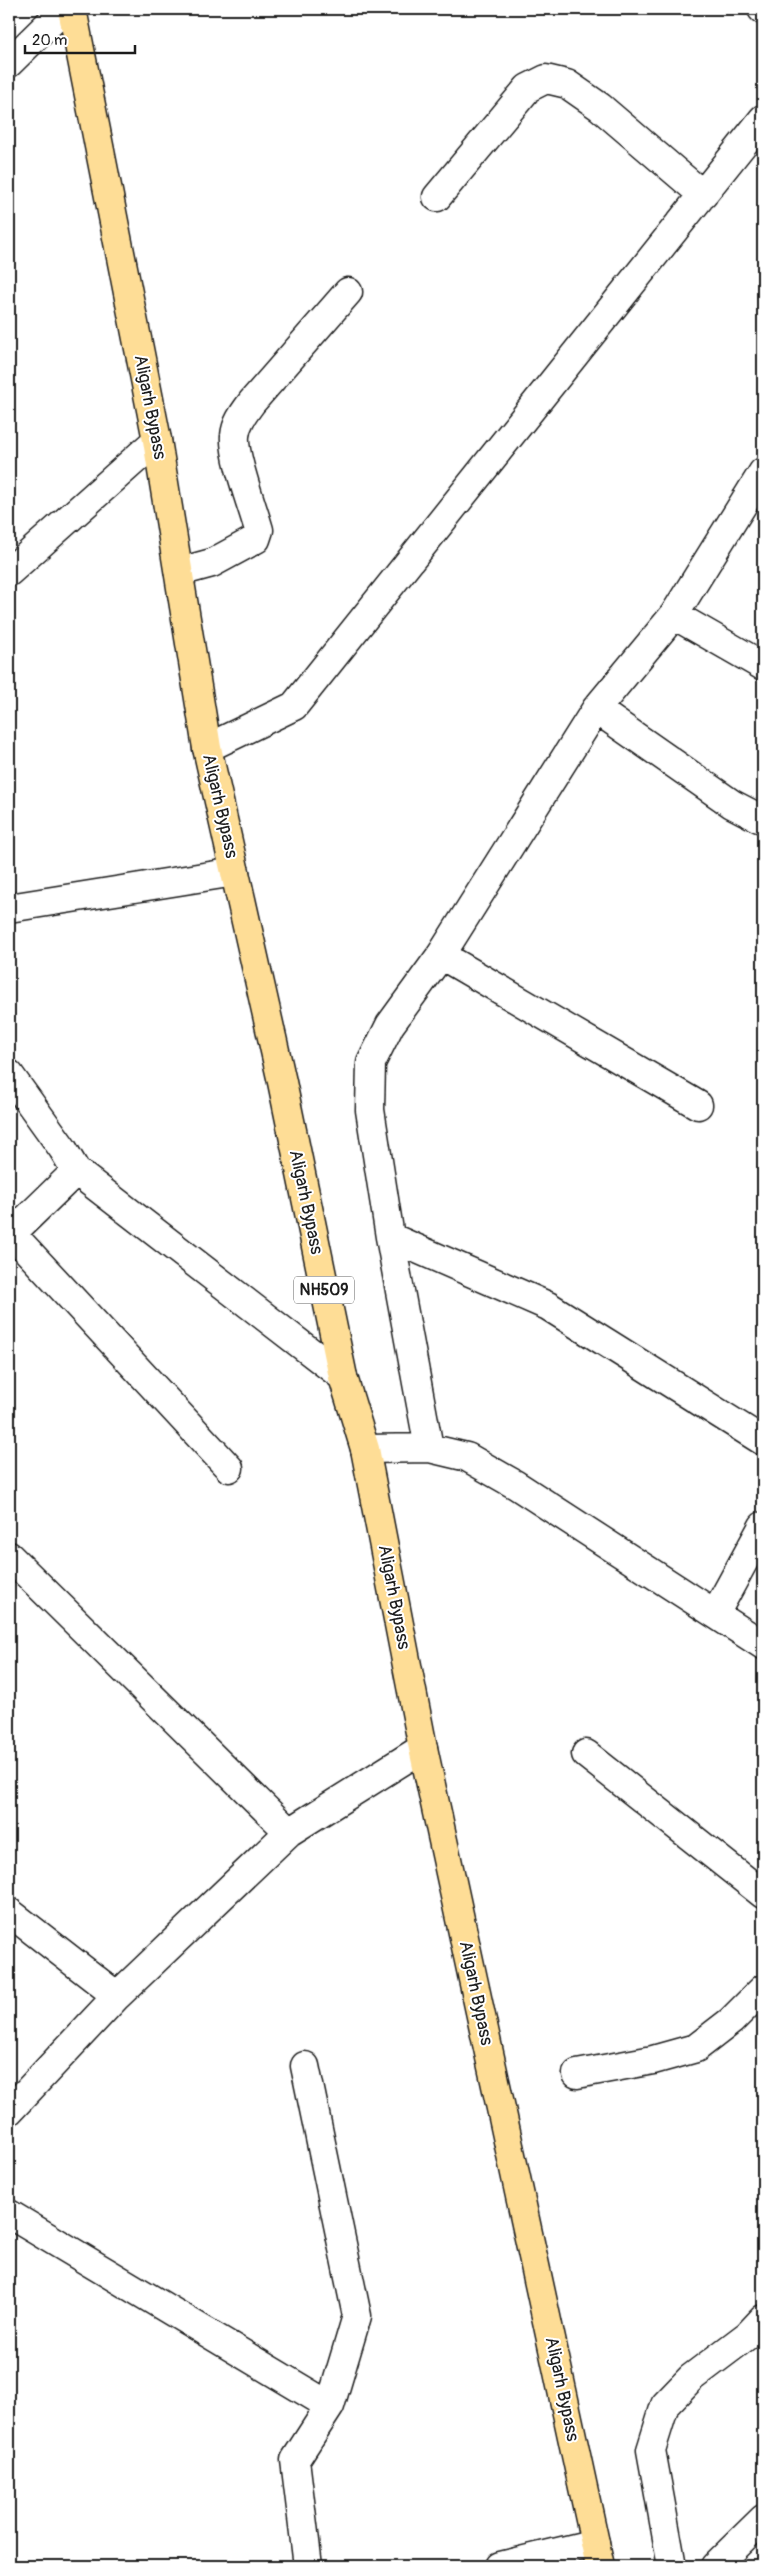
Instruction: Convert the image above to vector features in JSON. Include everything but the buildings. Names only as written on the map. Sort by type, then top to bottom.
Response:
[{"type":"highway","name":"Aligarh Bypass","points":[[72,9],[157,440],[207,748],[343,1377],[374,1449],[423,1748],[598,2555]]},
{"type":"street","points":[[9,63],[64,9]]},
{"type":"street","points":[[437,197],[528,88],[546,78],[567,84],[600,107],[703,195]]},
{"type":"street","points":[[207,748],[294,706],[763,119]]},
{"type":"street","points":[[178,572],[212,563],[256,539],[259,530],[236,450],[235,437],[238,422],[252,402],[348,292]]},
{"type":"street","points":[[9,572],[157,440]]},
{"type":"street","points":[[423,1447],[370,1110],[371,1063],[390,1025],[441,955],[596,709],[674,615],[763,472]]},
{"type":"street","points":[[674,615],[763,666]]},
{"type":"street","points":[[596,709],[732,804],[759,818],[763,816]]},
{"type":"street","points":[[9,908],[235,872]]},
{"type":"street","points":[[441,955],[698,1105]]},
{"type":"street","points":[[9,1074],[63,1149],[76,1171],[343,1377]]},
{"type":"street","points":[[76,1171],[10,1234],[229,1468]]},
{"type":"street","points":[[390,1237],[548,1306],[763,1441]]},
{"type":"street","points":[[374,1449],[423,1447],[467,1457],[508,1481],[763,1645]]},
{"type":"street","points":[[715,1614],[763,1526]]},
{"type":"street","points":[[9,1556],[289,1832]]},
{"type":"street","points":[[9,2111],[117,1996],[289,1832],[423,1748]]},
{"type":"street","points":[[586,1754],[763,1894]]},
{"type":"street","points":[[9,1912],[117,1996]]},
{"type":"street","points":[[577,2074],[653,2060],[696,2048],[731,2022],[763,1989]]},
{"type":"street","points":[[305,2066],[358,2316],[330,2406],[295,2460],[308,2566]]},
{"type":"street","points":[[9,2214],[330,2406]]},
{"type":"street","points":[[672,2566],[651,2450],[665,2406],[691,2378],[748,2335],[763,2319]]},
{"type":"street","points":[[715,2566],[763,2519]]},
{"type":"street","points":[[500,2566],[598,2555]]}]
